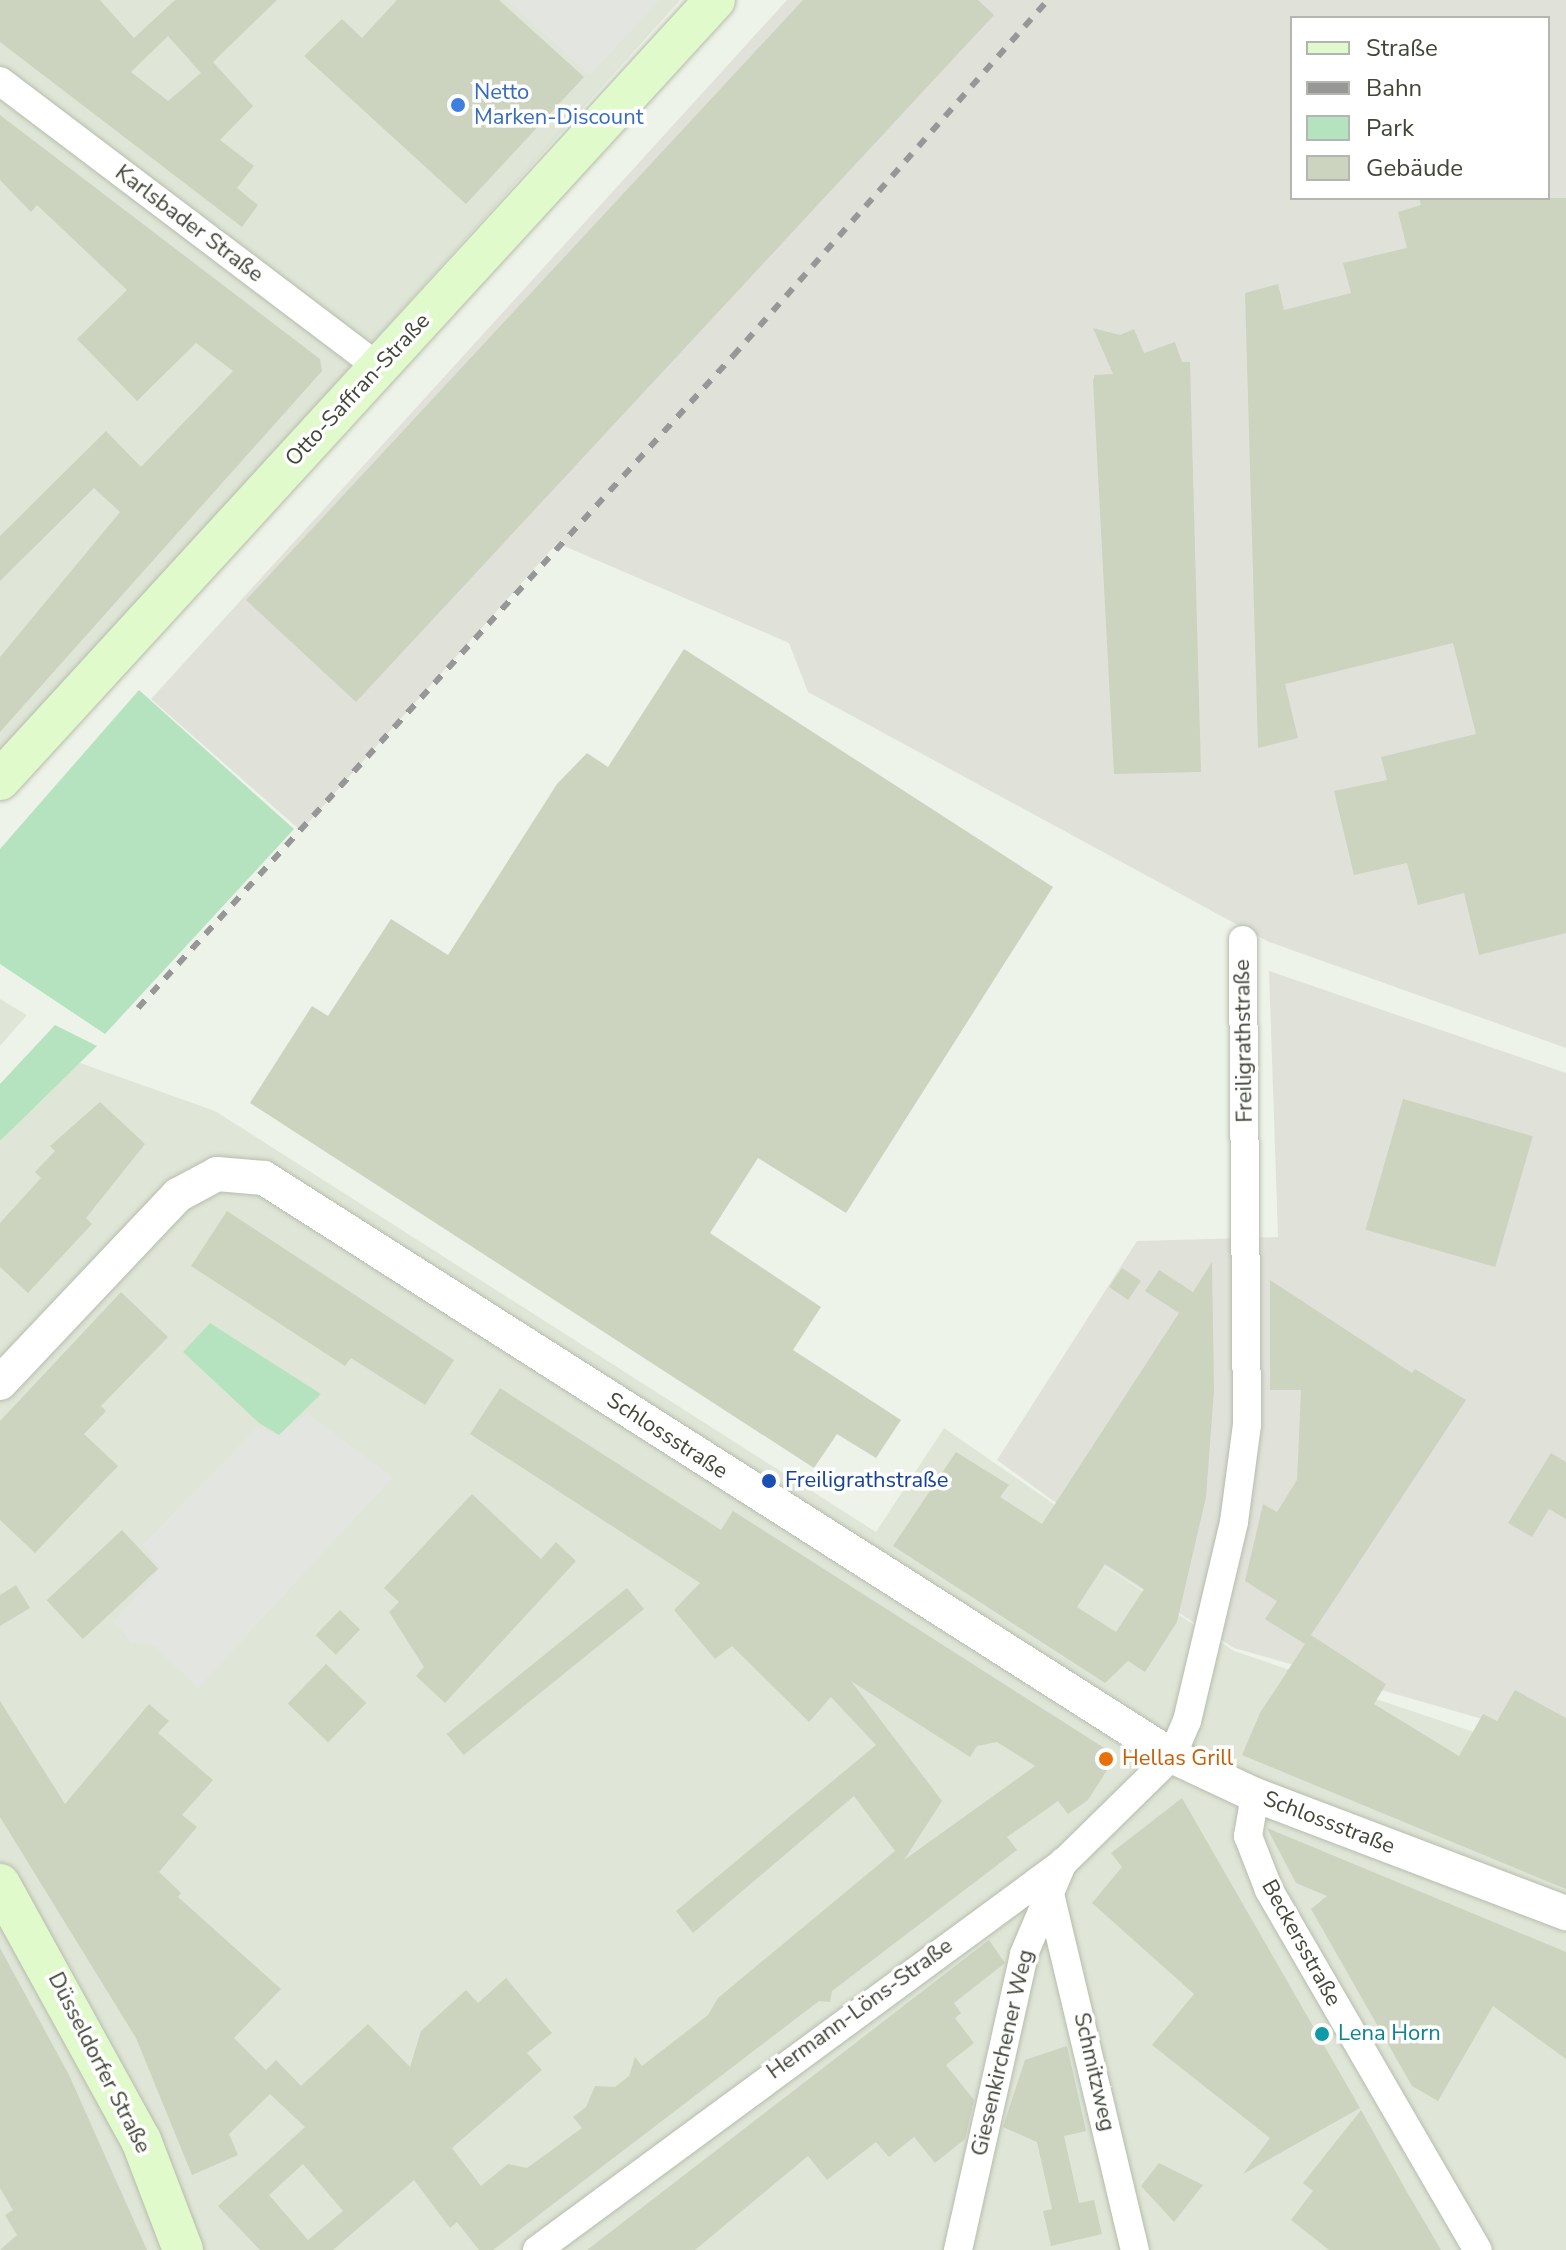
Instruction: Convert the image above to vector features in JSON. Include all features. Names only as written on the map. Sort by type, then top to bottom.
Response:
[{"type":"main road","name":"Otto-Saffran-Straße","points":[[0,780],[715,0]]},
{"type":"main road","name":"Düsseldorfer Straße","points":[[0,1884],[141,2140],[183,2250]]},
{"type":"street","name":"Karlsbader Straße","points":[[0,81],[378,367]]},
{"type":"street","name":"Freiligrathstraße","points":[[1172,1756],[1187,1721],[1234,1522],[1247,1425],[1243,940]]},
{"type":"street","name":"Schlossstraße","points":[[0,1383],[178,1195],[217,1174],[264,1178],[1172,1756],[1255,1795],[1566,1913]]},
{"type":"street","name":"Hermann-Löns-Straße","points":[[537,2250],[1064,1862],[1172,1756]]},
{"type":"street","name":"Beckersstraße","points":[[1255,1795],[1248,1836],[1269,1890],[1478,2250]]},
{"type":"street","name":"Giesenkirchener Weg","points":[[958,2250],[1024,1954],[1064,1862]]},
{"type":"street","name":"Schmitzweg","points":[[1050,1894],[1135,2250]]},
{"type":"shaded area","points":[[0,0],[680,0],[0,758]]},
{"type":"shaded area","points":[[506,0],[659,0],[590,75]]},
{"type":"shaded area","points":[[787,0],[1566,0],[1566,1048],[1269,942],[808,692],[789,643],[557,543],[301,831],[151,699]]},
{"type":"shaded area","points":[[1269,971],[1566,1073],[1566,1743],[1234,1648],[1069,1543],[1056,1503],[997,1460],[1137,1241],[1278,1237]]},
{"type":"shaded area","points":[[0,999],[27,1015],[0,1046]]},
{"type":"shaded area","points":[[72,1060],[215,1111],[876,1532],[944,1428],[1054,1504],[1068,1542],[1234,1651],[1566,1763],[1566,2250],[0,2250],[0,1141]]},
{"type":"shaded area","points":[[307,1413],[393,1477],[198,1688],[153,1645],[131,1643],[114,1621],[161,1568],[142,1545],[258,1427],[279,1435]]},
{"type":"green space","points":[[139,690],[294,829],[105,1034],[0,964],[0,849]]},
{"type":"green space","points":[[55,1025],[97,1046],[0,1141],[0,1084]]},
{"type":"green space","points":[[210,1323],[321,1394],[279,1435],[259,1423],[183,1352]]},
{"type":"building","points":[[0,0],[100,0],[134,38],[175,0],[277,0],[213,62],[253,106],[220,140],[254,166],[237,188],[258,205],[242,227],[0,42]],"holes":[[[168,36],[201,73],[168,101],[131,72]]]},
{"type":"building","name":"Netto Marken-Discount","points":[[397,0],[499,0],[584,77],[466,204],[304,56],[342,19],[362,38]]},
{"type":"building","points":[[803,0],[978,0],[994,15],[356,702],[246,600]]},
{"type":"building","points":[[0,115],[320,359],[322,371],[0,732],[0,657],[120,512],[94,488],[0,581],[0,536],[106,431],[141,467],[233,371],[196,343],[137,401],[77,339],[127,290],[37,205],[31,212],[0,180]]},
{"type":"building","points":[[1566,198],[1566,933],[1479,955],[1464,893],[1418,905],[1407,863],[1354,875],[1334,791],[1387,780],[1381,757],[1476,734],[1453,643],[1285,684],[1298,738],[1258,748],[1245,293],[1278,284],[1284,310],[1351,293],[1343,263],[1407,248],[1398,212],[1421,205],[1420,200]]},
{"type":"building","points":[[1093,328],[1120,335],[1134,329],[1144,353],[1175,342],[1182,362],[1190,362],[1201,772],[1114,774],[1093,381],[1095,375],[1113,374]]},
{"type":"building","points":[[684,649],[1053,887],[846,1213],[758,1158],[710,1233],[821,1307],[793,1350],[901,1420],[876,1458],[837,1434],[814,1468],[250,1103],[312,1006],[328,1016],[391,919],[448,955],[557,784],[587,753],[608,767]]},
{"type":"building","points":[[1403,1099],[1533,1136],[1495,1267],[1366,1230]]},
{"type":"building","points":[[100,1102],[145,1144],[86,1218],[92,1224],[28,1293],[0,1267],[0,1223],[41,1178],[35,1172],[55,1151],[50,1146]]},
{"type":"building","points":[[227,1211],[454,1360],[425,1405],[351,1358],[345,1366],[191,1266]]},
{"type":"building","points":[[1212,1262],[1214,1390],[1206,1497],[1177,1622],[1145,1672],[1128,1661],[1105,1683],[893,1546],[956,1452],[1009,1485],[1000,1497],[1042,1524],[1179,1313],[1145,1291],[1159,1270],[1193,1292]],"holes":[[[1105,1564],[1144,1589],[1116,1632],[1077,1607]]]},
{"type":"building","points":[[1122,1268],[1141,1281],[1128,1300],[1109,1287]]},
{"type":"building","points":[[1270,1280],[1412,1373],[1415,1369],[1466,1400],[1311,1635],[1386,1684],[1374,1704],[1459,1756],[1483,1714],[1497,1721],[1515,1690],[1566,1718],[1566,1889],[1242,1755],[1260,1713],[1305,1644],[1265,1619],[1277,1601],[1245,1581],[1263,1504],[1277,1512],[1297,1480],[1301,1390],[1270,1390]]},
{"type":"building","points":[[121,1292],[168,1337],[101,1406],[106,1411],[84,1434],[118,1466],[35,1553],[0,1520],[0,1421]]},
{"type":"building","points":[[500,1388],[721,1530],[733,1511],[1109,1751],[1111,1764],[1088,1800],[1068,1814],[1058,1801],[1007,1837],[1017,1850],[832,1991],[830,2002],[819,2001],[493,2250],[479,2250],[457,2222],[450,2228],[414,2180],[333,2250],[260,2250],[218,2206],[305,2127],[270,2094],[229,2134],[238,2155],[192,2175],[136,2038],[0,1817],[0,1701],[65,1804],[149,1704],[169,1721],[158,1733],[213,1780],[182,1815],[197,1827],[159,1872],[181,1893],[178,1897],[281,1989],[234,2038],[266,2070],[276,2060],[301,2086],[368,2024],[410,2067],[421,2031],[466,1990],[478,2003],[506,1978],[552,2033],[527,2053],[542,2070],[452,2148],[481,2186],[508,2164],[527,2168],[582,2128],[573,2117],[586,2107],[595,2086],[615,2087],[629,2076],[635,2057],[642,2066],[708,2015],[718,1998],[895,1851],[854,1796],[693,1933],[676,1911],[876,1745],[831,1697],[809,1722],[732,1646],[715,1659],[674,1610],[700,1583],[470,1434]],"holes":[[[851,1681],[970,1757],[977,1746],[997,1742],[1035,1766],[904,1860],[942,1801]],[[303,2164],[343,2211],[308,2240],[269,2195]]]},
{"type":"building","points":[[1551,1453],[1566,1462],[1566,1519],[1549,1509],[1532,1537],[1508,1523]]},
{"type":"building","points":[[472,1494],[541,1559],[556,1542],[576,1561],[445,1703],[416,1676],[424,1667],[389,1612],[399,1602],[384,1588]]},
{"type":"building","points":[[122,1530],[158,1569],[83,1639],[47,1600]]},
{"type":"building","points":[[16,1585],[30,1608],[0,1626],[0,1595]]},
{"type":"building","points":[[627,1588],[644,1609],[464,1755],[447,1734]]},
{"type":"building","points":[[340,1610],[360,1629],[336,1655],[316,1635]]},
{"type":"building","points":[[326,1664],[366,1703],[328,1742],[288,1704]]},
{"type":"building","points":[[1182,1798],[1360,2108],[1243,2174],[1270,2138],[1152,2045],[1194,1994],[1092,1903],[1122,1867],[1111,1853]]},
{"type":"building","points":[[1267,1828],[1566,1952],[1566,2059],[1493,2006],[1438,2101],[1412,2086],[1311,1909],[1327,1896],[1296,1883]]},
{"type":"building","points":[[989,1940],[1005,1963],[954,2003],[961,2013],[955,2018],[974,2043],[946,2065],[974,2100],[965,2139],[935,2163],[914,2137],[889,2157],[876,2142],[827,2180],[808,2156],[695,2250],[587,2250]]},
{"type":"building","points":[[0,1948],[69,2075],[147,2250],[0,2250],[17,2235],[5,2215],[13,2210],[0,2188]]},
{"type":"building","points":[[1067,2046],[1086,2131],[1064,2136],[1079,2203],[1094,2200],[1102,2234],[1051,2246],[1043,2211],[1052,2209],[1037,2142],[1003,2127],[1025,2060]]},
{"type":"building","points":[[1361,2110],[1441,2250],[1329,2250],[1291,2220],[1313,2191],[1303,2183]]},
{"type":"building","points":[[1159,2163],[1203,2185],[1174,2222],[1141,2186]]},
{"type":"railway","points":[[138,1008],[733,356],[1048,0]]},
{"type":"place","name":"Netto Marken-Discount","points":[[458,105]]},
{"type":"place","name":"Freiligrathstraße","points":[[769,1481]]},
{"type":"place","name":"Hellas Grill","points":[[1106,1759]]},
{"type":"place","name":"Lena Horn","points":[[1322,2034]]}]
